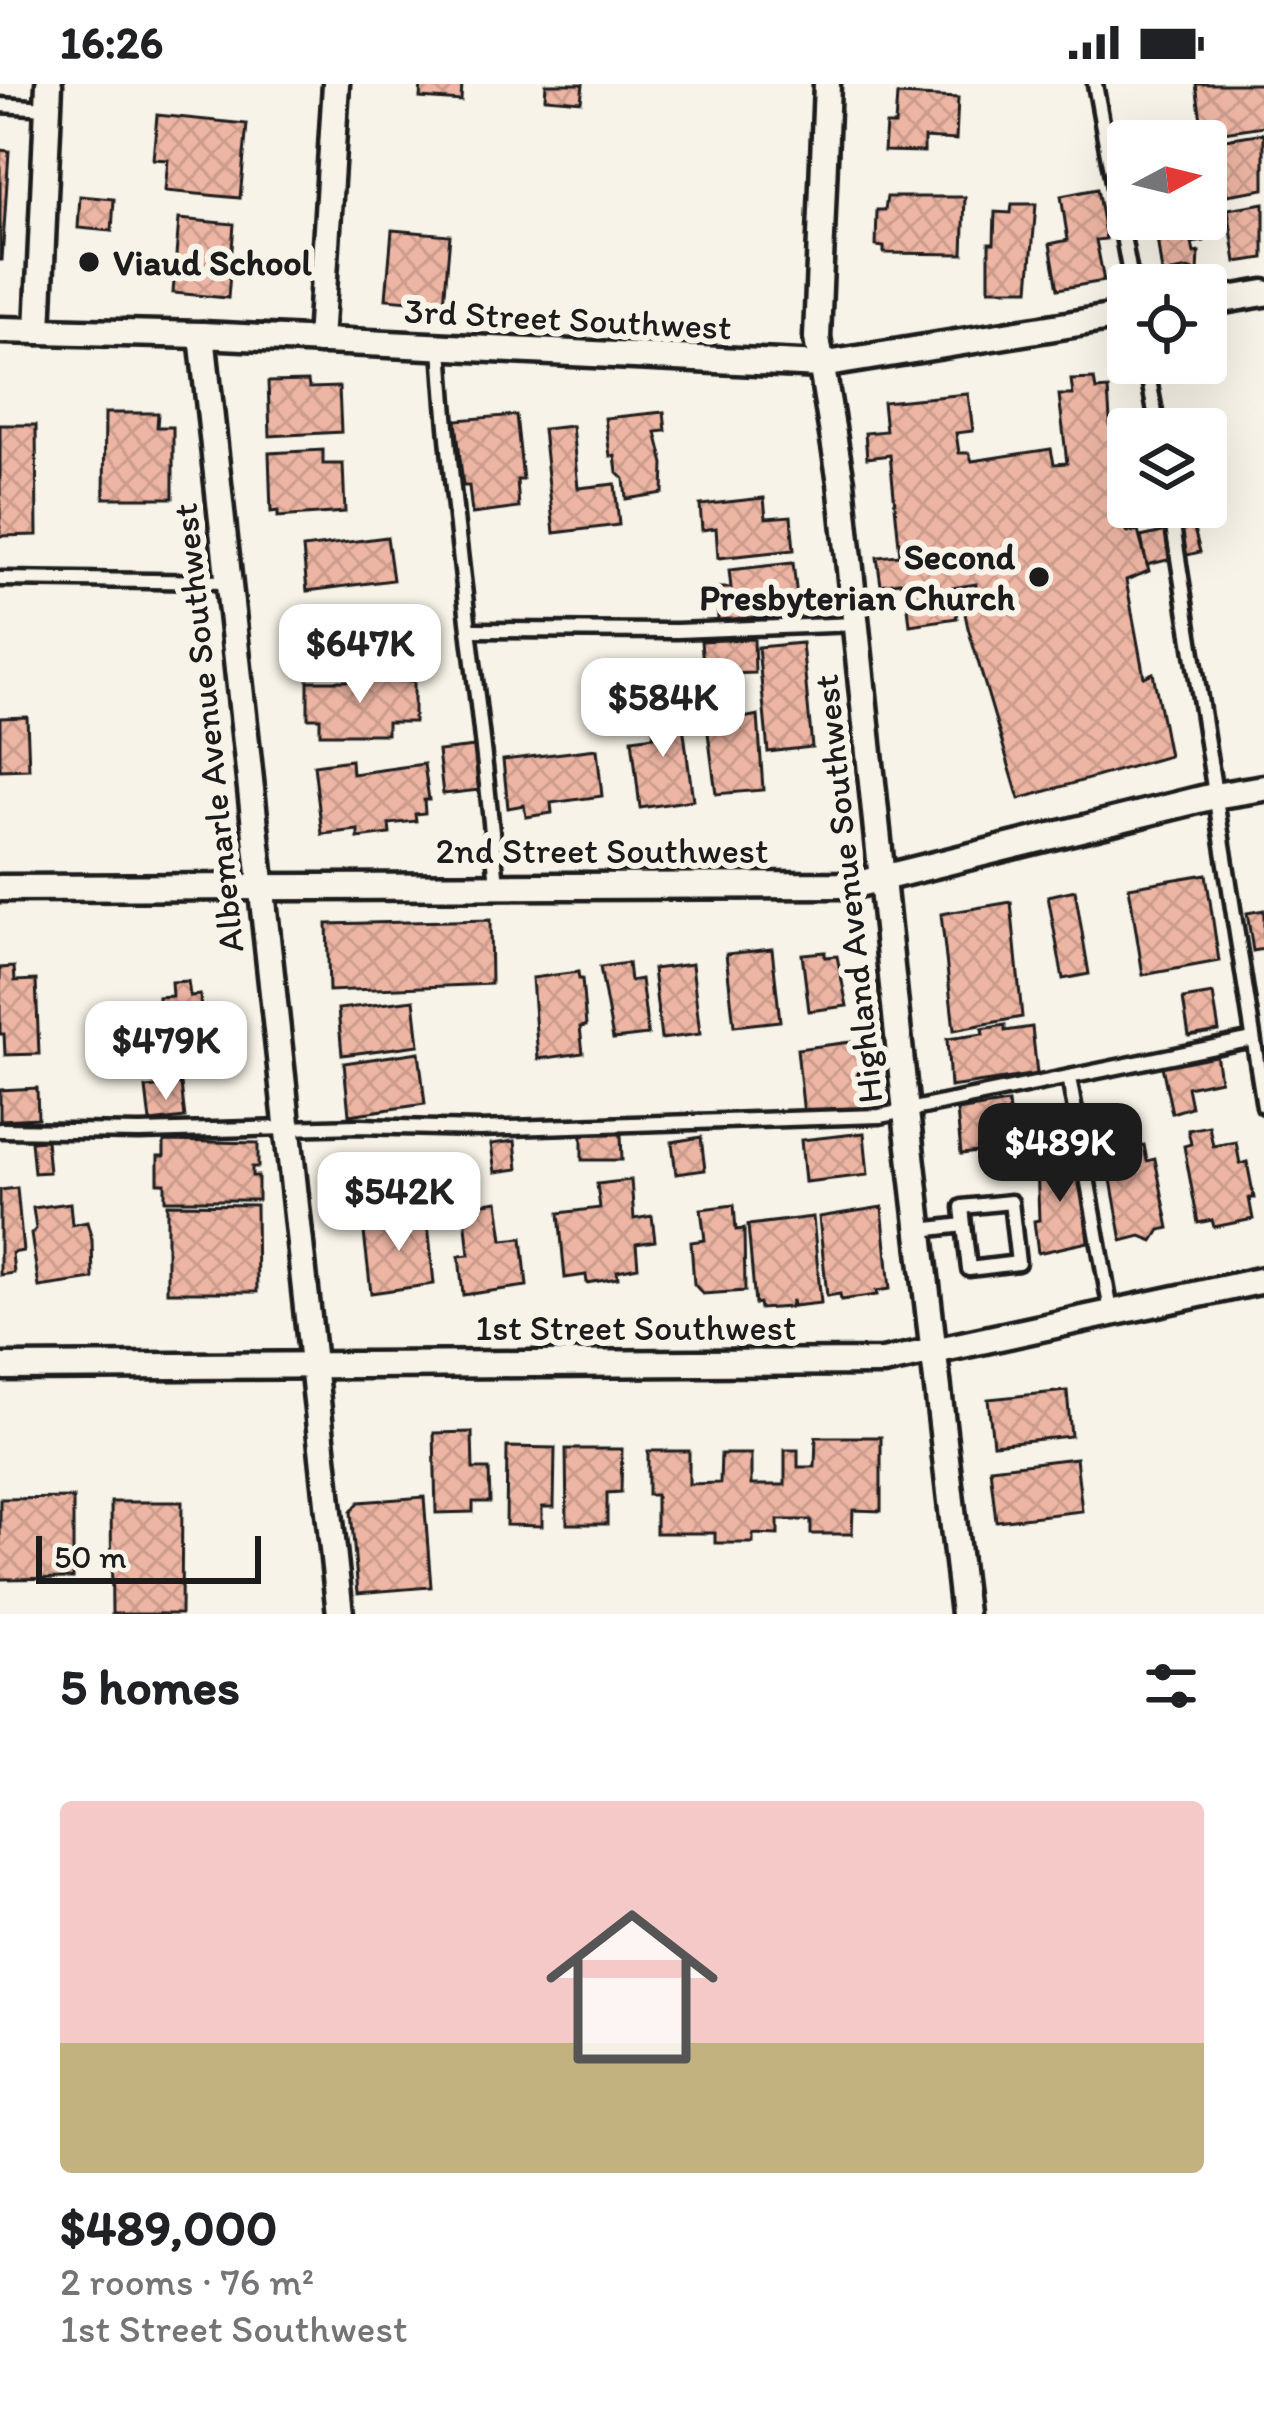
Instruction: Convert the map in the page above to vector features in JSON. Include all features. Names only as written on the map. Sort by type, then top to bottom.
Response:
[{"type":"street","points":[[320,341],[336,84]]},
{"type":"street","name":"Highland Avenue Southwest","points":[[827,84],[817,338],[842,482],[906,1112],[964,1614]]},
{"type":"street","points":[[38,331],[49,96]]},
{"type":"street","points":[[1227,299],[1264,293]]},
{"type":"street","name":"3rd Street Southwest","points":[[0,330],[202,335],[820,365],[1107,318]]},
{"type":"street","name":"Albemarle Avenue Southwest","points":[[202,335],[340,1614]]},
{"type":"street","name":"2nd Street Southwest","points":[[0,888],[854,885],[1214,796],[1264,788]]},
{"type":"street","name":"1st Street Southwest","points":[[0,1367],[883,1362],[1264,1280]]},
{"type":"lane","points":[[1095,84],[1128,264]]},
{"type":"lane","points":[[0,105],[49,96]]},
{"type":"lane","points":[[441,347],[446,434],[484,734],[496,887]]},
{"type":"lane","points":[[1173,528],[1264,1106]]},
{"type":"lane","points":[[0,579],[228,582]]},
{"type":"lane","points":[[471,630],[677,631],[857,624]]},
{"type":"lane","points":[[0,1130],[479,1129],[819,1120],[906,1112],[1253,1039]]},
{"type":"lane","points":[[1069,1077],[1112,1312]]},
{"type":"lane","points":[[1011,1202],[1018,1263],[969,1269],[964,1225],[962,1207],[1011,1202]]},
{"type":"lane","points":[[920,1230],[964,1225]]},
{"type":"building","points":[[421,84],[462,84],[461,101],[420,98]]},
{"type":"building","points":[[546,84],[583,84],[581,101],[545,98]]},
{"type":"building","points":[[1196,84],[1264,84],[1264,126],[1227,131],[1227,120],[1201,120]]},
{"type":"building","points":[[897,95],[958,98],[956,140],[924,138],[924,152],[884,151],[886,125],[895,125]]},
{"type":"building","points":[[157,115],[247,124],[240,198],[165,191],[168,160],[153,159]]},
{"type":"building","points":[[1264,133],[1264,189],[1227,195],[1227,139]]},
{"type":"building","points":[[0,150],[9,151],[2,260],[0,260]]},
{"type":"building","points":[[1097,189],[1106,239],[1096,240],[1104,281],[1058,289],[1050,244],[1068,240],[1061,196]]},
{"type":"building","points":[[80,196],[114,199],[112,231],[78,228]]},
{"type":"building","points":[[887,197],[965,197],[963,254],[884,253],[884,247],[876,246],[877,210],[885,210]]},
{"type":"building","points":[[1264,203],[1264,258],[1236,262],[1228,209]]},
{"type":"building","points":[[1012,204],[1036,204],[1029,289],[989,289],[995,212],[1011,213]]},
{"type":"building","points":[[179,219],[234,224],[228,298],[173,293]]},
{"type":"building","points":[[392,230],[450,235],[444,304],[386,299]]},
{"type":"building","points":[[1157,240],[1204,240],[1192,243],[1194,253],[1199,252],[1198,264],[1161,264]]},
{"type":"building","points":[[1094,379],[1096,390],[1108,389],[1107,528],[1138,531],[1149,571],[1126,580],[1144,677],[1153,673],[1169,756],[1019,799],[961,595],[976,593],[976,584],[952,588],[957,618],[910,625],[905,581],[881,585],[877,557],[900,555],[890,455],[867,458],[865,433],[886,431],[883,402],[968,394],[973,431],[956,433],[959,453],[969,453],[972,461],[1051,449],[1054,464],[1067,463],[1059,395],[1073,395],[1071,380]]},
{"type":"building","points":[[308,381],[309,388],[339,387],[341,432],[270,436],[268,382]]},
{"type":"building","points":[[664,412],[666,431],[656,432],[664,464],[663,493],[626,499],[624,479],[617,472],[615,456],[610,456],[605,418]]},
{"type":"building","points":[[105,413],[158,413],[157,427],[173,427],[173,498],[104,498]]},
{"type":"building","points":[[516,415],[523,480],[517,480],[519,508],[472,514],[469,486],[463,486],[456,420]]},
{"type":"building","points":[[0,425],[36,425],[37,535],[0,536]]},
{"type":"building","points":[[572,426],[578,488],[615,484],[619,525],[554,533],[543,429]]},
{"type":"building","points":[[323,450],[323,464],[343,464],[345,512],[278,517],[278,511],[271,512],[269,453]]},
{"type":"building","points":[[764,498],[766,518],[791,516],[794,550],[718,558],[716,528],[702,530],[700,505]]},
{"type":"building","points":[[1194,528],[1200,552],[1147,565],[1141,537]]},
{"type":"building","points":[[387,537],[393,580],[307,591],[303,548]]},
{"type":"building","points":[[793,563],[799,614],[718,620],[717,588],[731,588],[729,570]]},
{"type":"building","points":[[754,639],[755,673],[726,674],[703,665],[701,641]]},
{"type":"building","points":[[802,643],[812,747],[768,752],[758,647]]},
{"type":"building","points":[[308,681],[414,681],[414,722],[387,722],[387,734],[320,734],[320,718],[308,718]]},
{"type":"building","points":[[680,703],[693,800],[640,808],[632,739],[654,736],[650,708]]},
{"type":"building","points":[[758,715],[763,790],[716,794],[707,725]]},
{"type":"building","points":[[27,717],[29,769],[0,770],[0,718]]},
{"type":"building","points":[[475,747],[480,790],[443,794],[438,751]]},
{"type":"building","points":[[597,749],[602,796],[551,803],[552,813],[526,817],[524,805],[508,808],[503,760]]},
{"type":"building","points":[[351,760],[352,774],[424,764],[429,800],[424,800],[425,813],[415,814],[416,821],[389,824],[390,834],[358,838],[358,830],[322,834],[314,765]]},
{"type":"building","points":[[1206,874],[1219,961],[1143,975],[1129,887]]},
{"type":"building","points":[[1075,890],[1089,974],[1063,979],[1048,896]]},
{"type":"building","points":[[1011,902],[1022,1017],[954,1030],[941,914]]},
{"type":"building","points":[[1264,910],[1264,949],[1253,951],[1247,913]]},
{"type":"building","points":[[490,920],[491,984],[329,991],[327,924]]},
{"type":"building","points":[[772,949],[780,1021],[734,1026],[726,954]]},
{"type":"building","points":[[825,952],[825,957],[837,956],[847,1006],[809,1011],[802,954]]},
{"type":"building","points":[[628,963],[630,981],[641,979],[648,1035],[613,1039],[600,967]]},
{"type":"building","points":[[692,964],[700,1034],[661,1039],[653,969]]},
{"type":"building","points":[[14,967],[15,981],[36,980],[39,1054],[5,1055],[4,1034],[0,1034],[0,968]]},
{"type":"building","points":[[578,972],[586,1026],[580,1027],[583,1053],[538,1059],[532,978]]},
{"type":"building","points":[[188,981],[190,996],[200,995],[203,1054],[160,1056],[158,997],[172,996],[171,982]]},
{"type":"building","points":[[1213,994],[1219,1031],[1189,1036],[1183,999]]},
{"type":"building","points":[[414,1000],[419,1045],[342,1055],[338,1009]]},
{"type":"building","points":[[1005,1025],[1005,1031],[1032,1027],[1037,1074],[950,1087],[947,1039]]},
{"type":"building","points":[[858,1041],[865,1108],[804,1115],[797,1049]]},
{"type":"building","points":[[419,1052],[425,1104],[349,1115],[344,1063]]},
{"type":"building","points":[[1216,1053],[1220,1080],[1187,1087],[1191,1107],[1172,1113],[1162,1066]]},
{"type":"building","points":[[181,1084],[185,1118],[150,1122],[146,1088]]},
{"type":"building","points":[[37,1088],[38,1118],[0,1120],[0,1090]]},
{"type":"building","points":[[1008,1103],[1013,1148],[961,1154],[957,1111]]},
{"type":"building","points":[[1209,1126],[1213,1146],[1236,1142],[1240,1164],[1247,1162],[1253,1219],[1214,1227],[1212,1220],[1198,1223],[1184,1146],[1191,1144],[1188,1130]]},
{"type":"building","points":[[864,1133],[868,1175],[805,1182],[801,1140]]},
{"type":"building","points":[[582,1134],[621,1134],[622,1160],[582,1160]]},
{"type":"building","points":[[701,1137],[705,1170],[676,1174],[672,1142]]},
{"type":"building","points":[[46,1140],[49,1172],[34,1173],[31,1141]]},
{"type":"building","points":[[164,1141],[258,1143],[258,1167],[252,1167],[252,1176],[258,1176],[258,1200],[165,1200],[165,1183],[158,1183],[158,1156],[164,1156]]},
{"type":"building","points":[[515,1141],[518,1169],[495,1172],[491,1144]]},
{"type":"building","points":[[1144,1145],[1147,1161],[1155,1159],[1169,1228],[1160,1230],[1153,1241],[1141,1236],[1122,1241],[1110,1174],[1137,1167],[1132,1148]]},
{"type":"building","points":[[1078,1155],[1088,1242],[1038,1253],[1034,1221],[1039,1220],[1037,1164]]},
{"type":"building","points":[[631,1180],[634,1219],[652,1216],[655,1241],[636,1244],[638,1267],[617,1271],[618,1278],[587,1283],[586,1275],[565,1278],[559,1213],[600,1208],[597,1184]]},
{"type":"building","points":[[17,1188],[23,1251],[12,1253],[14,1273],[0,1275],[0,1190]]},
{"type":"building","points":[[498,1201],[503,1240],[522,1238],[527,1286],[463,1295],[459,1256],[469,1255],[464,1206]]},
{"type":"building","points":[[70,1203],[72,1225],[87,1222],[93,1279],[39,1287],[31,1234],[36,1229],[33,1208]]},
{"type":"building","points":[[167,1204],[256,1205],[257,1292],[167,1292]]},
{"type":"building","points":[[734,1205],[736,1230],[744,1229],[745,1291],[703,1294],[694,1284],[691,1242],[705,1240],[701,1209]]},
{"type":"building","points":[[882,1207],[890,1289],[841,1300],[840,1294],[827,1296],[819,1217]]},
{"type":"building","points":[[427,1214],[434,1284],[371,1293],[363,1224]]},
{"type":"building","points":[[813,1217],[821,1303],[793,1306],[792,1300],[790,1307],[760,1309],[755,1304],[748,1225]]},
{"type":"building","points":[[1067,1391],[1071,1436],[993,1444],[988,1399]]},
{"type":"building","points":[[472,1432],[473,1469],[489,1469],[490,1502],[473,1502],[473,1512],[436,1513],[434,1433]]},
{"type":"building","points":[[816,1437],[881,1437],[881,1511],[853,1510],[852,1534],[811,1534],[811,1520],[778,1520],[778,1535],[753,1534],[753,1543],[715,1543],[715,1533],[656,1533],[656,1495],[648,1495],[648,1451],[689,1451],[689,1484],[720,1483],[721,1454],[751,1454],[751,1485],[785,1485],[785,1450],[798,1450],[798,1467],[815,1467]]},
{"type":"building","points":[[507,1447],[555,1448],[554,1507],[542,1507],[542,1526],[506,1525]]},
{"type":"building","points":[[566,1449],[622,1449],[621,1492],[607,1493],[607,1524],[567,1524]]},
{"type":"building","points":[[1076,1458],[1082,1511],[996,1521],[990,1468]]},
{"type":"building","points":[[424,1497],[431,1587],[358,1593],[351,1512],[359,1502]]},
{"type":"building","points":[[73,1498],[73,1578],[0,1579],[0,1499]]},
{"type":"building","points":[[111,1502],[182,1502],[181,1614],[112,1614]]},
{"type":"place","name":"Viaud School","points":[[89,262]]},
{"type":"place","name":"Second Presbyterian Church","points":[[1039,577]]}]
